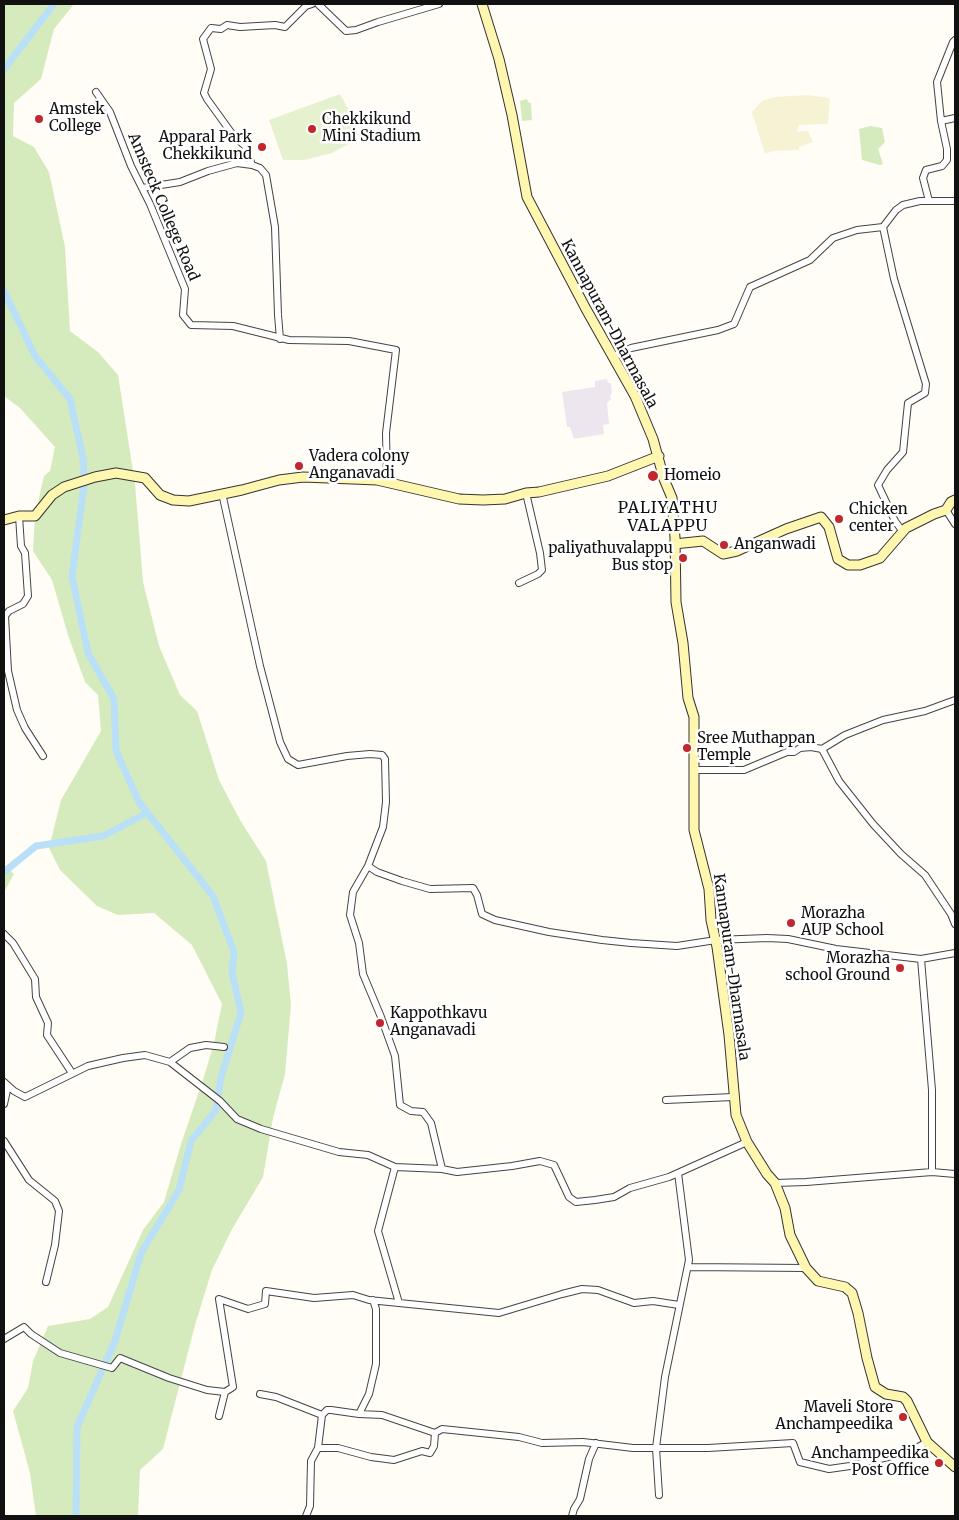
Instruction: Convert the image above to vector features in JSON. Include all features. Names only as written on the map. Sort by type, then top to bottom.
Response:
[{"type":"main road","name":"Kannapuram-Dharmasala","points":[[482,4],[499,60],[512,115],[527,198],[635,396],[659,456],[664,479],[672,498],[676,602],[683,643],[688,698],[694,717],[694,830],[709,888],[711,920],[716,940],[729,1035],[736,1115],[747,1142],[767,1174],[775,1183],[785,1208],[790,1235],[806,1268],[818,1281],[845,1287],[852,1293],[858,1313],[866,1358],[875,1388],[880,1392],[903,1397],[907,1401],[927,1442],[954,1464]]},
{"type":"main road","points":[[4,520],[18,516],[35,516],[52,495],[64,487],[95,477],[116,473],[145,478],[160,495],[173,500],[189,501],[279,480],[303,477],[387,482],[413,490],[459,499],[505,499],[608,476],[659,456]]},
{"type":"main road","points":[[674,544],[704,541],[723,554],[736,551],[786,529],[821,517],[829,527],[838,559],[848,565],[860,565],[880,558],[903,532],[922,519],[946,510],[951,502],[955,500]]},
{"type":"street","points":[[252,165],[245,146],[219,118],[204,93],[211,69],[203,39],[211,28],[221,29],[227,25],[240,27],[275,25],[284,27],[306,6],[312,4]]},
{"type":"street","points":[[318,4],[346,30],[356,30],[439,4]]},
{"type":"street","points":[[929,201],[923,178],[926,170],[942,166],[947,160],[938,82],[955,40]]},
{"type":"street","name":"Amsteck College Road","points":[[96,92],[110,112],[131,166],[185,289],[183,315],[191,325],[233,326],[280,339],[348,341],[396,350],[386,433],[387,482]]},
{"type":"street","points":[[942,121],[955,118]]},
{"type":"street","points":[[142,188],[180,182],[208,171],[237,163],[260,168],[266,175],[275,227],[277,307],[280,339]]},
{"type":"street","points":[[614,356],[631,348],[718,330],[734,324],[750,287],[810,260],[833,238],[857,230],[883,227],[896,210],[903,205],[920,201],[955,201]]},
{"type":"street","points":[[883,227],[894,279],[926,384],[925,393],[908,403],[903,452],[887,470],[878,485],[895,521],[903,532]]},
{"type":"street","points":[[222,493],[246,607],[273,718],[280,742],[288,759],[298,765],[370,754],[382,755],[385,759],[386,802],[383,827],[368,866],[353,892],[350,916],[359,943],[363,974],[395,1056],[400,1105],[411,1111],[422,1112],[431,1122],[442,1169]]},
{"type":"street","points":[[519,583],[538,574],[542,570],[540,553],[526,494]]},
{"type":"street","points":[[946,510],[955,524]]},
{"type":"street","points":[[18,516],[21,546],[25,553],[28,596],[23,604],[5,614],[8,671],[17,710],[25,728],[43,756]]},
{"type":"street","points":[[694,770],[744,770],[787,752],[794,752],[800,748],[822,749],[845,735],[883,720],[925,711],[955,700]]},
{"type":"street","points":[[822,749],[839,781],[873,824],[901,854],[924,874],[951,914],[955,924]]},
{"type":"street","points":[[368,866],[377,872],[402,882],[430,889],[473,888],[482,914],[495,920],[549,932],[631,943],[677,946],[716,940],[788,939],[836,949],[921,959],[955,953]]},
{"type":"street","points":[[4,934],[35,979],[36,997],[48,1023],[47,1035],[72,1073]]},
{"type":"street","points":[[921,959],[932,1090],[932,1172]]},
{"type":"street","points":[[170,1062],[190,1048],[206,1045],[224,1047]]},
{"type":"street","points":[[4,1104],[6,1084],[25,1097],[88,1066],[145,1055],[170,1062],[218,1099],[237,1119],[262,1129],[339,1152],[368,1156],[395,1168],[442,1169],[457,1172],[540,1161],[554,1165],[569,1197],[576,1202],[614,1197],[630,1188],[647,1185],[678,1173],[747,1142]]},
{"type":"street","points":[[666,1100],[734,1098]]},
{"type":"street","points":[[4,1141],[29,1180],[55,1201],[59,1211],[55,1245],[46,1282]]},
{"type":"street","points":[[395,1168],[378,1231],[399,1303]]},
{"type":"street","points":[[775,1183],[932,1172],[955,1174]]},
{"type":"street","points":[[659,1495],[656,1448],[664,1378],[689,1260],[678,1173]]},
{"type":"street","points":[[688,1267],[806,1268]]},
{"type":"street","points":[[4,1339],[24,1327],[31,1334],[60,1353],[107,1367],[120,1358],[169,1378],[207,1390],[225,1392],[233,1387],[218,1299],[248,1309],[265,1304],[266,1291],[314,1298],[353,1295],[415,1306],[440,1306],[499,1313],[562,1294],[582,1290],[598,1290],[634,1303],[652,1301],[679,1305]]},
{"type":"street","points":[[359,1414],[368,1394],[376,1364],[376,1322],[373,1300]]},
{"type":"street","points":[[219,1416],[225,1392]]},
{"type":"street","points":[[260,1394],[322,1415]]},
{"type":"street","points":[[306,1516],[310,1506],[311,1461],[318,1448],[322,1415],[328,1410],[382,1415],[435,1433],[442,1429],[519,1437],[542,1443],[596,1443],[633,1448],[716,1448],[793,1443],[800,1462],[829,1469],[909,1452],[927,1442]]},
{"type":"street","points":[[318,1448],[338,1448],[371,1457],[394,1460],[422,1451],[430,1452],[434,1446],[435,1433]]},
{"type":"street","points":[[572,1516],[580,1500],[589,1459],[596,1443]]},
{"type":"shaded area","points":[[807,95],[830,98],[828,124],[799,125],[797,132],[808,131],[813,142],[799,147],[799,150],[773,151],[765,154],[752,112],[762,101],[775,97]]},
{"type":"shaded area","points":[[607,379],[608,383],[611,383],[612,394],[610,395],[611,399],[607,403],[609,424],[603,425],[604,434],[574,439],[570,427],[567,427],[562,392],[595,387],[595,381]]},
{"type":"green space","points":[[4,4],[74,4],[54,29],[41,79],[14,103],[13,136],[34,147],[49,172],[65,247],[70,331],[98,352],[118,375],[135,484],[143,582],[159,646],[180,695],[197,711],[219,780],[240,820],[266,861],[287,964],[291,1005],[285,1074],[273,1118],[263,1177],[231,1231],[212,1270],[195,1325],[163,1449],[140,1470],[138,1516],[36,1516],[30,1473],[13,1411],[28,1388],[33,1361],[48,1326],[90,1319],[108,1307],[143,1230],[164,1202],[214,1043],[222,1004],[192,945],[154,913],[118,915],[97,906],[60,870],[49,848],[61,800],[101,731],[98,695],[85,682],[68,635],[52,580],[33,551],[35,516],[44,476],[50,471],[55,447],[20,408],[4,396]]},
{"type":"green space","name":"Chekkikund Mini Stadium","points":[[340,94],[353,118],[352,142],[332,153],[304,160],[283,160],[269,120]]},
{"type":"green space","points":[[527,99],[531,103],[532,120],[522,121],[520,101]]},
{"type":"green space","points":[[871,126],[882,128],[885,142],[878,149],[883,164],[880,165],[862,160],[859,129]]},
{"type":"green space","points":[[4,865],[14,874],[4,892]]},
{"type":"waterway","points":[[4,69],[54,4]]},
{"type":"waterway","points":[[4,291],[35,356],[70,399],[83,458],[84,474]]},
{"type":"waterway","points":[[76,1516],[77,1427],[115,1341],[141,1253],[179,1190],[191,1141],[216,1110],[221,1077],[241,1013],[232,972],[234,952],[213,896],[139,802],[116,751],[114,699],[88,653],[72,576],[84,486]]},
{"type":"waterway","points":[[4,872],[36,846],[103,836],[147,813]]},
{"type":"place","name":"Amstek College","points":[[39,119]]},
{"type":"place","name":"Chekkikund Mini Stadium","points":[[312,129]]},
{"type":"place","name":"Apparal Park Chekkikund","points":[[262,147]]},
{"type":"place","name":"Vadera colony Anganavadi","points":[[299,466]]},
{"type":"place","name":"Homeio","points":[[653,476]]},
{"type":"place","name":"Chicken center","points":[[839,519]]},
{"type":"place","name":"Anganwadi","points":[[724,545]]},
{"type":"place","name":"paliyathuvalappu Bus stop","points":[[683,558]]},
{"type":"place","name":"Sree Muthappan Temple","points":[[687,748]]},
{"type":"place","name":"Morazha AUP School","points":[[791,923]]},
{"type":"place","name":"Morazha school Ground","points":[[900,968]]},
{"type":"place","name":"Kappothkavu Anganavadi","points":[[380,1023]]},
{"type":"place","name":"Maveli Store Anchampeedika","points":[[903,1417]]},
{"type":"place","name":"Anchampeedika Post Office","points":[[939,1463]]},
{"type":"district","name":"PALIYATHU VALAPPU","points":[[668,517]]}]
